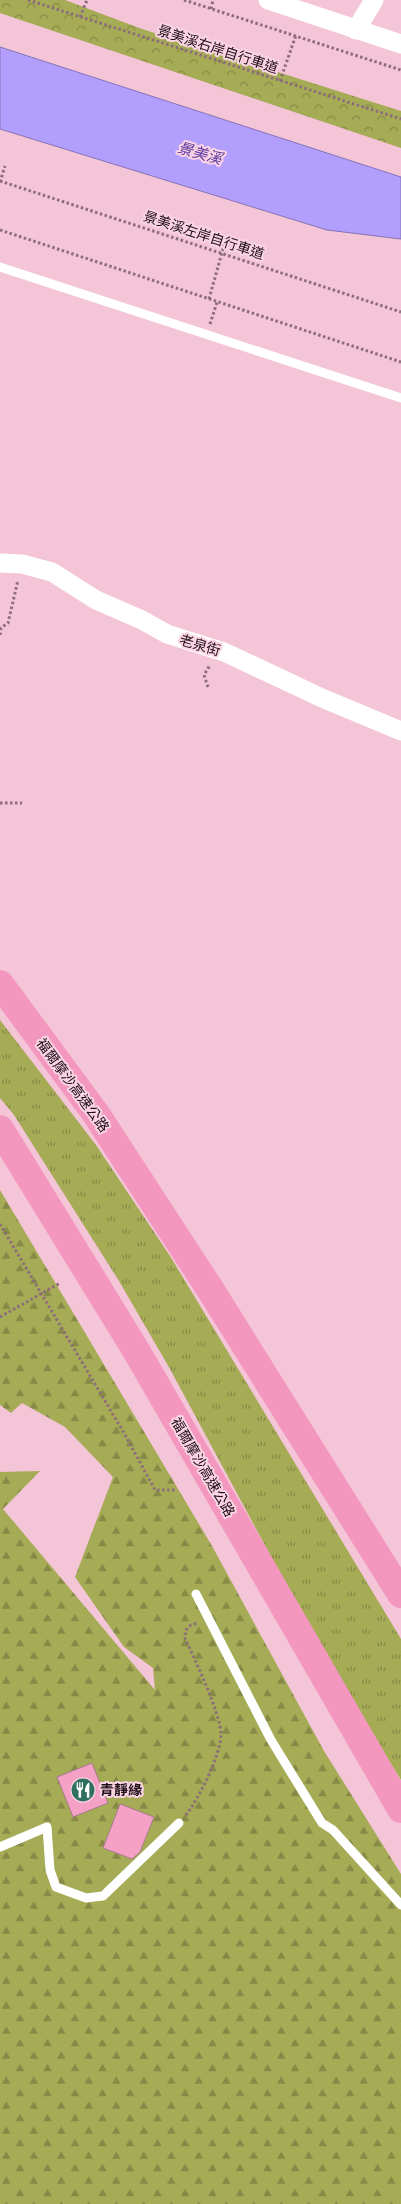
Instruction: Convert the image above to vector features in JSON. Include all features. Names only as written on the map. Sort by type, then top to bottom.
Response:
[{"type":"highway","name":"福爾摩沙高速公路","points":[[0,984],[96,1114],[210,1289],[401,1594]]},
{"type":"highway","name":"福爾摩沙高速公路","points":[[0,1129],[137,1352],[401,1809]]},
{"type":"street","points":[[268,0],[401,44]]},
{"type":"street","points":[[356,30],[374,0]]},
{"type":"street","name":"老泉街","points":[[0,563],[22,564],[52,572],[96,600],[142,620],[167,634],[214,648],[401,730]]},
{"type":"lane","points":[[0,266],[401,398]]},
{"type":"lane","points":[[196,1594],[271,1740],[322,1823],[333,1830],[401,1904]]},
{"type":"lane","points":[[0,1847],[47,1827],[50,1870],[56,1887],[86,1898],[103,1896],[179,1823]]},
{"type":"path","name":"景美溪右岸自行車道","points":[[28,0],[401,119]]},
{"type":"path","points":[[80,17],[87,0]]},
{"type":"path","points":[[184,0],[401,70]]},
{"type":"path","points":[[211,9],[213,0]]},
{"type":"path","points":[[280,81],[296,35]]},
{"type":"path","points":[[0,181],[5,166]]},
{"type":"path","name":"景美溪左岸自行車道","points":[[0,181],[401,312]]},
{"type":"path","points":[[0,230],[401,362]]},
{"type":"path","points":[[209,299],[226,238]]},
{"type":"path","points":[[206,334],[217,302]]},
{"type":"path","points":[[0,635],[1,628],[8,623],[17,585]]},
{"type":"path","points":[[208,687],[204,675],[211,663],[214,648]]},
{"type":"path","points":[[0,803],[22,803]]},
{"type":"path","points":[[0,1224],[124,1433],[155,1490],[175,1490]]},
{"type":"path","points":[[0,1317],[60,1283]]},
{"type":"path","points":[[179,1823],[188,1812],[204,1784],[219,1748],[221,1734],[218,1719],[185,1638],[186,1630],[191,1625],[208,1619]]},
{"type":"green space","points":[[0,0],[65,0],[142,29],[401,111],[401,148],[0,13]]},
{"type":"green space","points":[[0,1020],[96,1145],[170,1256],[401,1639],[401,1780],[332,1670],[170,1369],[119,1281],[14,1115],[0,1098]]},
{"type":"green space","points":[[0,1190],[212,1546],[324,1751],[401,1874],[401,2204],[0,2204],[0,1472],[40,1471],[3,1509],[155,1690],[153,1668],[124,1647],[75,1577],[113,1477],[65,1427],[22,1403],[11,1413],[0,1405]]},
{"type":"water","name":"景美溪","points":[[0,47],[401,177],[401,239],[327,230],[0,129]]},
{"type":"building","name":"青靜緣","points":[[92,1763],[108,1803],[73,1817],[57,1777]]},
{"type":"building","points":[[120,1804],[154,1817],[140,1852],[132,1859],[103,1848]]},
{"type":"place","name":"青靜緣","points":[[83,1790]]}]
